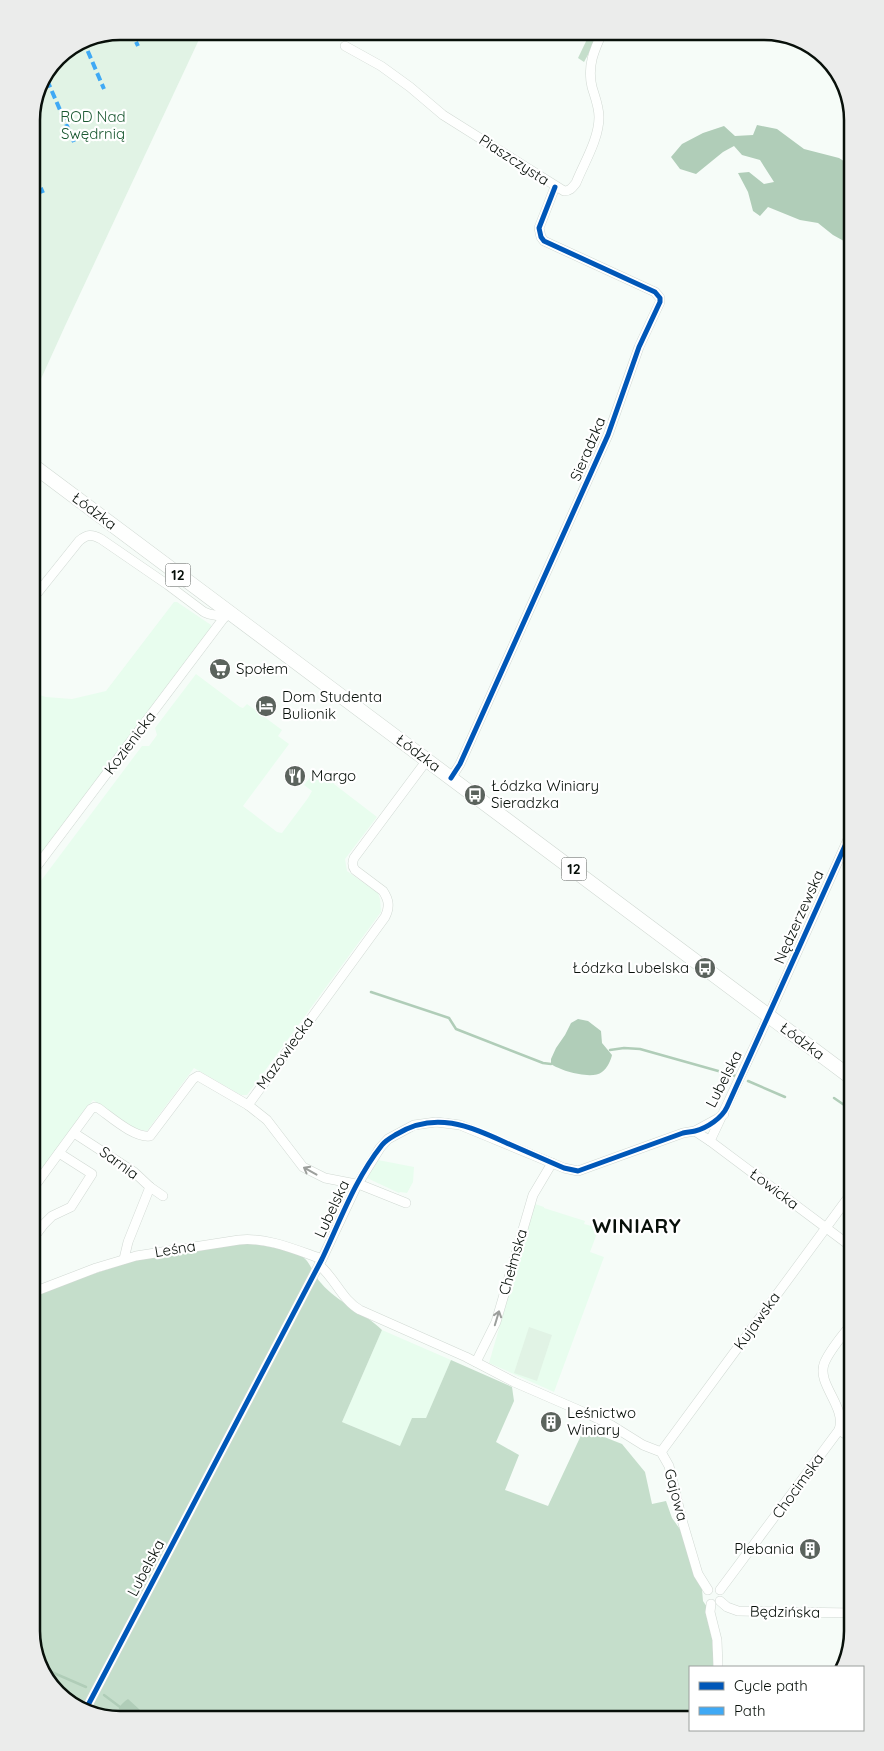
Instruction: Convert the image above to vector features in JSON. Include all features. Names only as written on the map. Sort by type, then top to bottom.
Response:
[{"type":"main road","name":"Łódzka","points":[[40,471],[227,614],[427,760],[844,1072]]},
{"type":"street","name":"Piaszczysta","points":[[345,46],[381,66],[410,87],[443,115],[564,192],[572,188],[597,132],[598,110],[590,70],[599,40]]},
{"type":"street","name":"Sieradzka","points":[[451,778],[462,760],[608,435],[639,347],[660,302],[660,298],[655,292],[544,241],[539,228],[555,187]]},
{"type":"street","points":[[40,589],[79,541],[86,535],[90,535],[108,544],[204,612],[209,614],[227,614]]},
{"type":"street","name":"Kozienicka","points":[[40,862],[227,614]]},
{"type":"street","name":"Mazowiecka","points":[[40,1179],[91,1109],[95,1107],[131,1131],[143,1136],[150,1136],[195,1077],[201,1077],[248,1105],[387,913],[389,904],[386,895],[355,870],[352,862],[427,760]]},
{"type":"street","name":"Nędzerzewska","points":[[769,1016],[844,848]]},
{"type":"street","name":"Lubelska","points":[[88,1704],[320,1262],[357,1185],[385,1142],[409,1127],[429,1122],[443,1122],[467,1127],[552,1163],[578,1171],[683,1133],[695,1131],[717,1120],[724,1114],[769,1016]]},
{"type":"street","points":[[248,1105],[273,1127],[303,1167],[325,1178],[357,1185],[406,1203]]},
{"type":"street","points":[[710,1141],[724,1114]]},
{"type":"street","name":"Łowicka","points":[[695,1131],[844,1242]]},
{"type":"street","name":"Sarnia","points":[[74,1133],[134,1172],[163,1196]]},
{"type":"street","points":[[40,1229],[52,1216],[72,1207],[92,1174],[59,1153]]},
{"type":"street","name":"Chełmska","points":[[476,1362],[496,1322],[533,1195],[552,1163]]},
{"type":"street","points":[[124,1259],[128,1242],[150,1187]]},
{"type":"street","name":"Kujawska","points":[[661,1452],[844,1203]]},
{"type":"street","name":"Leśna","points":[[40,1290],[124,1259],[162,1251],[245,1239],[280,1246],[320,1262]]},
{"type":"street","points":[[320,1262],[346,1299],[355,1307],[476,1362]]},
{"type":"street","points":[[844,1334],[828,1356],[823,1367],[824,1375],[841,1417],[839,1430],[844,1433]]},
{"type":"street","name":"Gajowa","points":[[476,1362],[514,1382],[604,1422],[643,1445],[661,1452],[669,1466],[698,1574],[708,1590]]},
{"type":"street","name":"Chocimska","points":[[720,1590],[839,1430]]},
{"type":"street","points":[[716,1602],[706,1597],[708,1590],[716,1588],[720,1590],[722,1597],[716,1602],[710,1612],[717,1640],[718,1666]]},
{"type":"street","name":"Będzińska","points":[[716,1602],[738,1611],[844,1613]]},
{"type":"shaded area","points":[[587,40],[596,40],[584,62],[578,58]]},
{"type":"shaded area","points":[[757,125],[777,129],[804,149],[839,158],[844,161],[844,241],[818,223],[800,220],[768,207],[760,216],[753,211],[748,192],[738,173],[749,172],[764,184],[774,182],[760,160],[742,155],[734,146],[723,152],[696,174],[680,169],[671,157],[682,144],[703,133],[724,126],[735,136],[753,135]]},
{"type":"shaded area","points":[[174,602],[177,602],[211,625],[211,628],[40,855],[40,695],[72,699],[106,691]]},
{"type":"shaded area","points":[[196,674],[240,707],[243,708],[247,704],[282,730],[278,736],[289,744],[243,806],[277,832],[282,833],[312,791],[304,785],[313,774],[323,781],[329,774],[336,780],[334,784],[377,817],[345,859],[347,871],[378,893],[381,912],[247,1095],[241,1095],[194,1068],[147,1131],[132,1128],[93,1100],[40,1171],[40,882],[142,746],[149,746],[157,735],[155,728]]},
{"type":"shaded area","points":[[578,1019],[588,1021],[601,1031],[602,1043],[612,1055],[606,1069],[597,1074],[576,1074],[551,1064],[556,1048],[571,1023]]},
{"type":"shaded area","points":[[378,1160],[414,1167],[413,1182],[407,1193],[399,1193],[367,1178]]},
{"type":"shaded area","points":[[535,1204],[585,1221],[584,1224],[599,1228],[590,1252],[604,1257],[554,1392],[489,1363]]},
{"type":"shaded area","points":[[239,1243],[272,1247],[303,1257],[328,1290],[382,1330],[342,1422],[400,1446],[412,1418],[426,1418],[451,1360],[512,1387],[514,1401],[496,1442],[519,1455],[505,1490],[548,1506],[584,1429],[622,1444],[645,1472],[652,1504],[666,1501],[672,1518],[682,1532],[702,1589],[703,1601],[707,1607],[714,1666],[689,1666],[689,1711],[115,1711],[90,1705],[71,1694],[57,1680],[46,1661],[40,1631],[40,1294],[81,1278],[136,1260]]},
{"type":"shaded area","points":[[382,1330],[451,1360],[412,1451],[342,1422]]},
{"type":"shaded area","points":[[128,1699],[141,1711],[118,1711]]},
{"type":"green space","name":"ROD Nad Swędrnią","points":[[120,40],[199,40],[40,381],[40,115],[46,90],[64,64],[90,46]]},
{"type":"green space","points":[[529,1327],[552,1335],[537,1381],[514,1373]]},
{"type":"waterway","points":[[371,992],[449,1018],[456,1029],[543,1063],[551,1064]]},
{"type":"waterway","points":[[610,1050],[624,1048],[640,1049],[736,1076]]},
{"type":"waterway","points":[[748,1081],[785,1097]]},
{"type":"waterway","points":[[834,1098],[844,1105]]},
{"type":"waterway","points":[[52,1672],[86,1687]]},
{"type":"waterway","points":[[104,1695],[120,1707]]},
{"type":"marked path","points":[[135,40],[138,46]]},
{"type":"marked path","points":[[86,48],[104,89]]},
{"type":"marked path","points":[[49,85],[74,142]]},
{"type":"marked path","points":[[40,186],[43,193]]},
{"type":"cycle path","points":[[451,778],[460,764],[608,435],[639,347],[660,302],[660,298],[655,292],[544,241],[539,228],[555,187]]},
{"type":"cycle path","points":[[88,1704],[322,1259],[356,1186],[382,1145],[391,1137],[411,1127],[440,1122],[467,1127],[564,1168],[578,1171],[683,1133],[700,1130],[714,1122],[727,1107],[844,848]]},
{"type":"place","name":"Społem","points":[[220,669]]},
{"type":"place","name":"Dom Studenta Bulionik","points":[[266,706]]},
{"type":"place","name":"Margo","points":[[295,776]]},
{"type":"place","name":"Łódzka Winiary Sieradzka","points":[[475,795]]},
{"type":"place","name":"Łódzka Lubelska","points":[[705,968]]},
{"type":"place","name":"Leśnictwo Winiary","points":[[551,1422]]},
{"type":"place","name":"Plebania","points":[[810,1549]]},
{"type":"district","name":"WINIARY","points":[[637,1226]]}]
